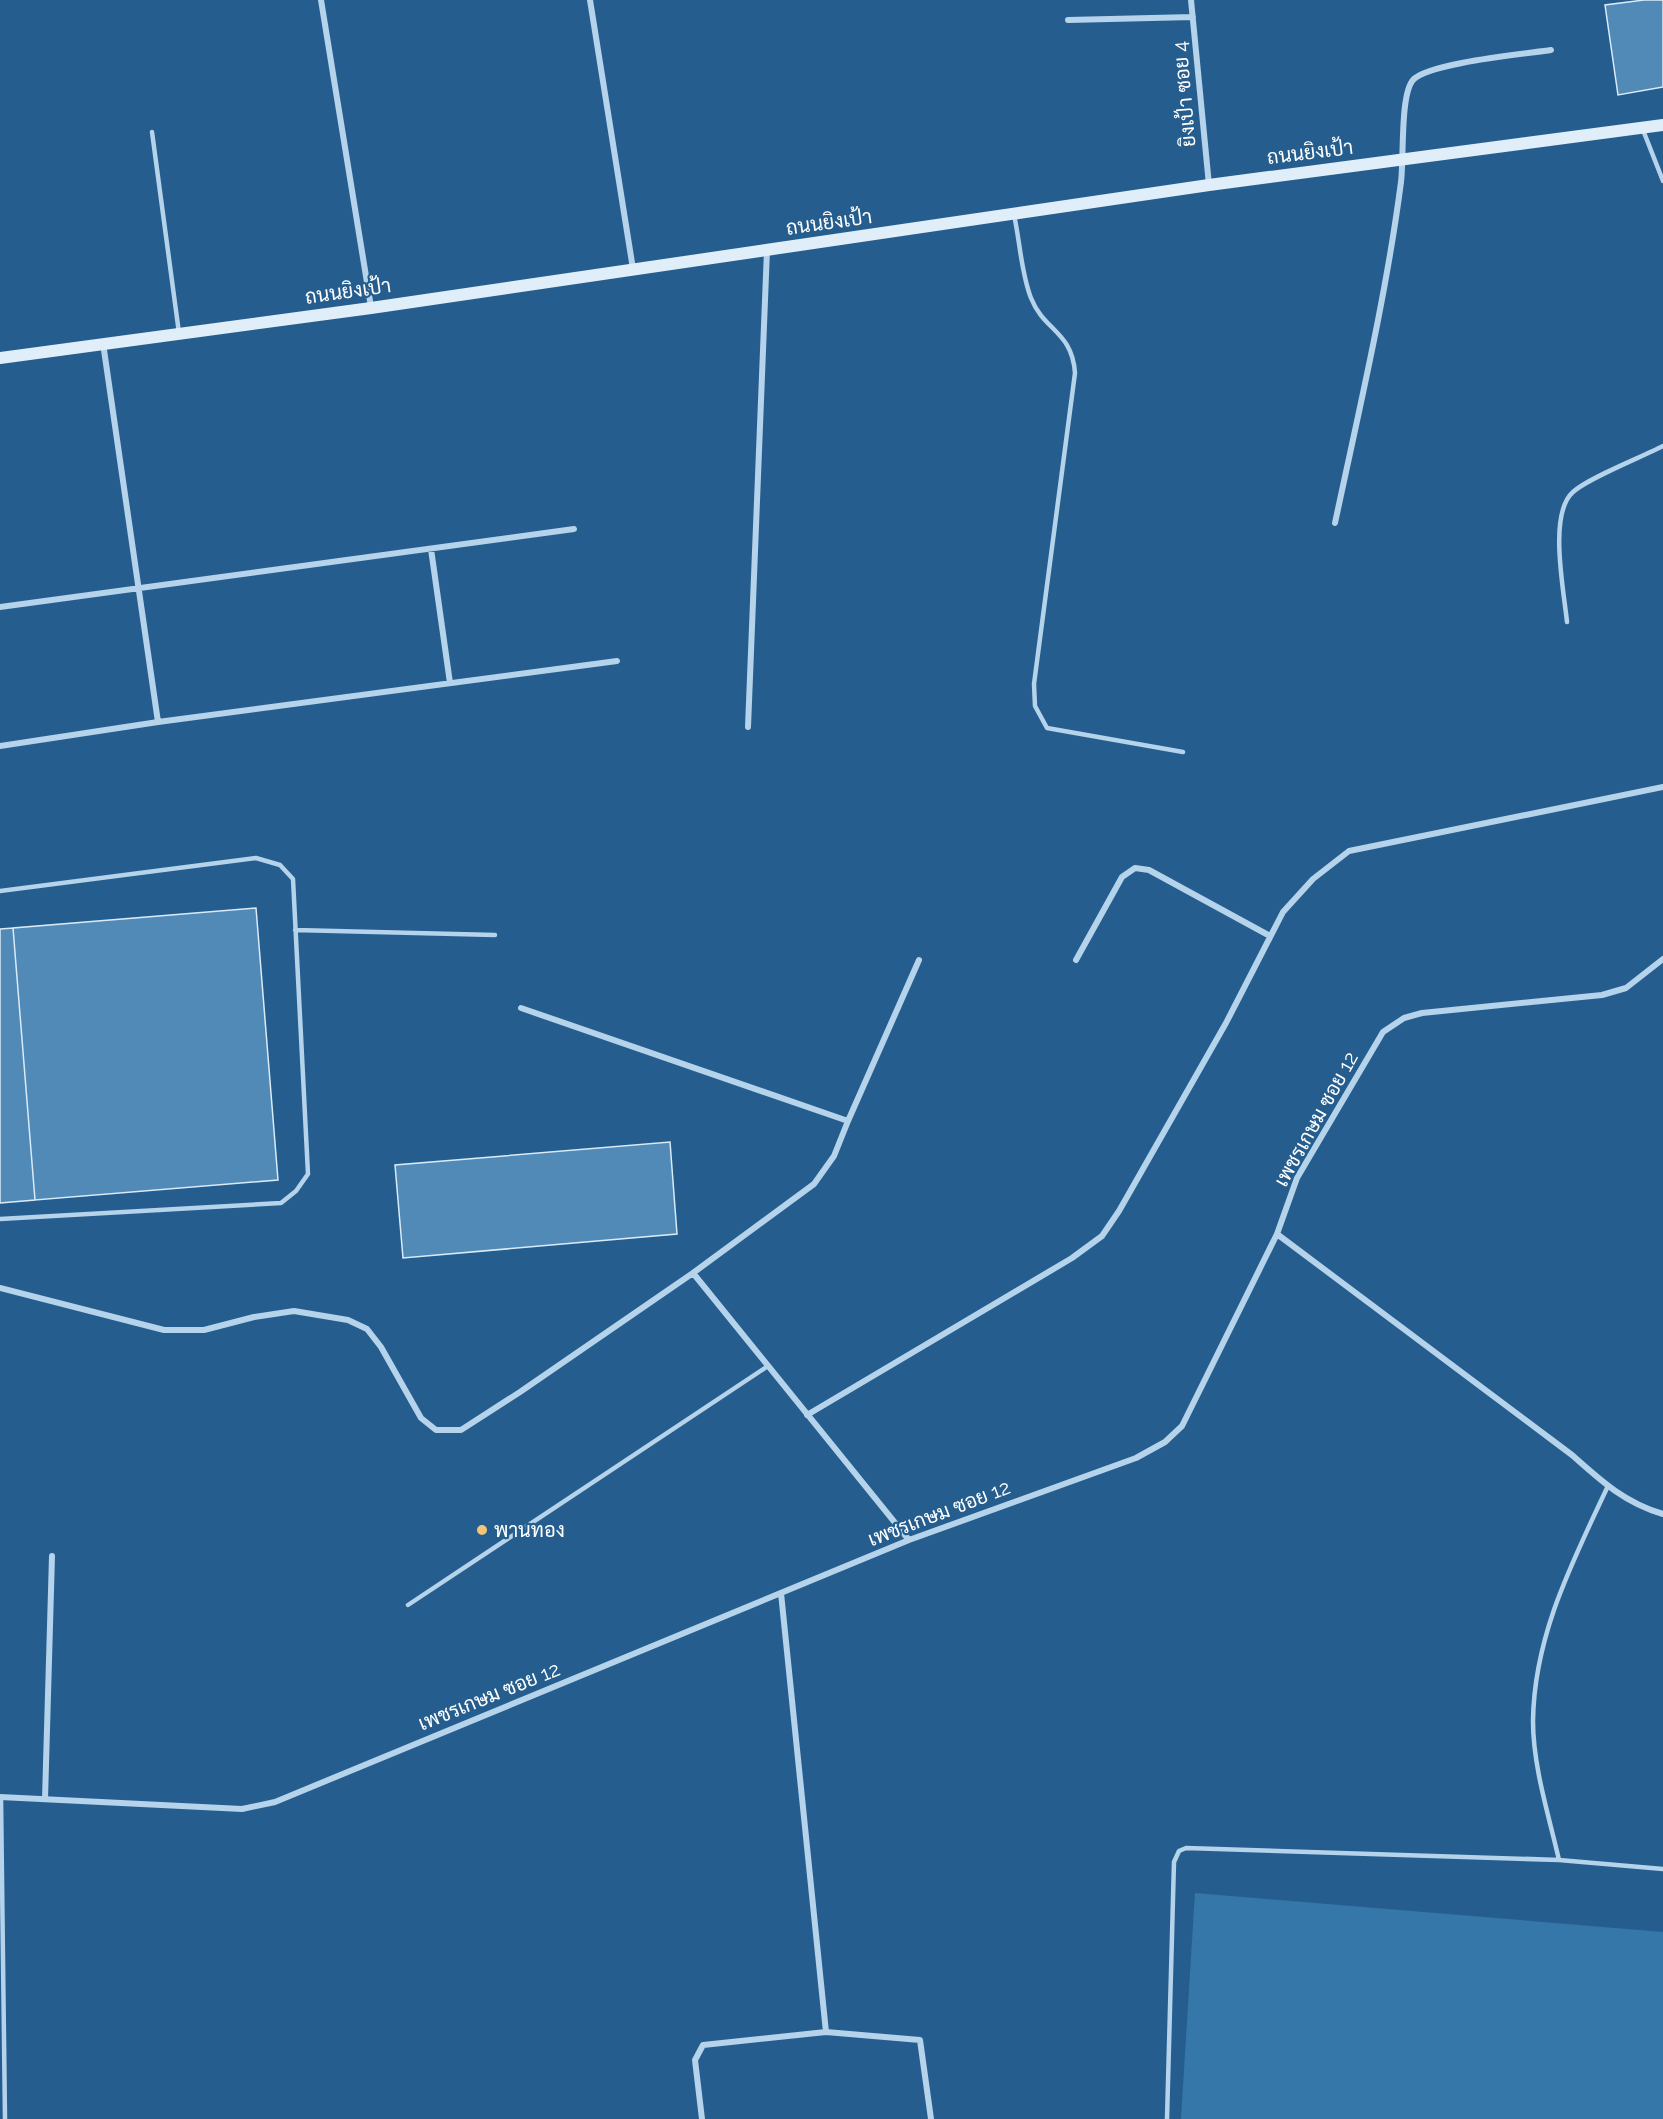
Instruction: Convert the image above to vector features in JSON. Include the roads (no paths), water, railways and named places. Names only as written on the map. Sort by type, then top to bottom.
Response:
[{"type":"main road","name":"ถนนยิงเป้า","points":[[0,358],[103,342],[371,308],[1209,185],[1663,125]]},
{"type":"street","points":[[321,0],[371,308]]},
{"type":"street","points":[[590,0],[633,270]]},
{"type":"street","name":"ยิงเป้า ซอย 4","points":[[1191,0],[1209,185]]},
{"type":"street","points":[[1068,20],[1193,17]]},
{"type":"street","points":[[1335,523],[1391,253],[1404,159],[1407,89],[1415,78],[1434,69],[1551,50]]},
{"type":"street","points":[[747,727],[767,250]]},
{"type":"street","points":[[103,342],[158,722]]},
{"type":"street","points":[[0,607],[574,529]]},
{"type":"street","points":[[431,549],[450,683]]},
{"type":"street","points":[[0,746],[158,722],[617,661]]},
{"type":"street","points":[[807,1415],[1072,1258],[1102,1236],[1119,1211],[1226,1023],[1283,912],[1313,879],[1349,851],[1663,786]]},
{"type":"street","points":[[1076,960],[1122,877],[1135,868],[1149,870],[1270,936]]},
{"type":"street","name":"เพชรเกษม ซอย 12","points":[[0,1797],[242,1809],[275,1802],[909,1540],[1136,1458],[1165,1442],[1182,1426],[1277,1234],[1297,1178],[1383,1032],[1404,1018],[1422,1013],[1602,995],[1626,988],[1663,959]]},
{"type":"street","points":[[0,1288],[164,1330],[204,1330],[254,1317],[294,1311],[348,1320],[367,1329],[381,1347],[421,1418],[436,1430],[461,1430],[693,1273],[814,1184],[834,1156],[919,960]]},
{"type":"street","points":[[521,1008],[848,1121]]},
{"type":"street","points":[[1277,1234],[1572,1455],[1607,1488],[1639,1507],[1663,1514]]},
{"type":"street","points":[[693,1273],[909,1540]]},
{"type":"street","points":[[45,1799],[51,1556]]},
{"type":"street","points":[[781,1593],[826,2032]]},
{"type":"street","points":[[702,2119],[695,2060],[703,2045],[826,2032],[920,2040],[931,2119]]},
{"type":"lane","points":[[1642,128],[1663,181]]},
{"type":"lane","points":[[152,132],[179,333]]},
{"type":"lane","points":[[1014,215],[1031,297],[1039,313],[1068,345],[1074,356],[1075,373],[1035,684],[1035,706],[1047,728],[1183,752]]},
{"type":"lane","points":[[1567,622],[1559,532],[1562,511],[1572,492],[1663,446]]},
{"type":"lane","points":[[0,891],[256,858],[280,865],[292,879],[308,1174],[296,1191],[281,1203],[0,1219]]},
{"type":"lane","points":[[295,930],[495,935]]},
{"type":"lane","points":[[408,1605],[768,1366]]},
{"type":"lane","points":[[1558,1860],[1533,1722],[1538,1666],[1548,1623],[1563,1582],[1607,1488]]},
{"type":"lane","points":[[0,1797],[5,2119]]},
{"type":"lane","points":[[1167,2119],[1174,1862],[1179,1851],[1186,1848],[1558,1860],[1663,1869]]},
{"type":"place","name":"พานทอง","points":[[482,1530]]}]
